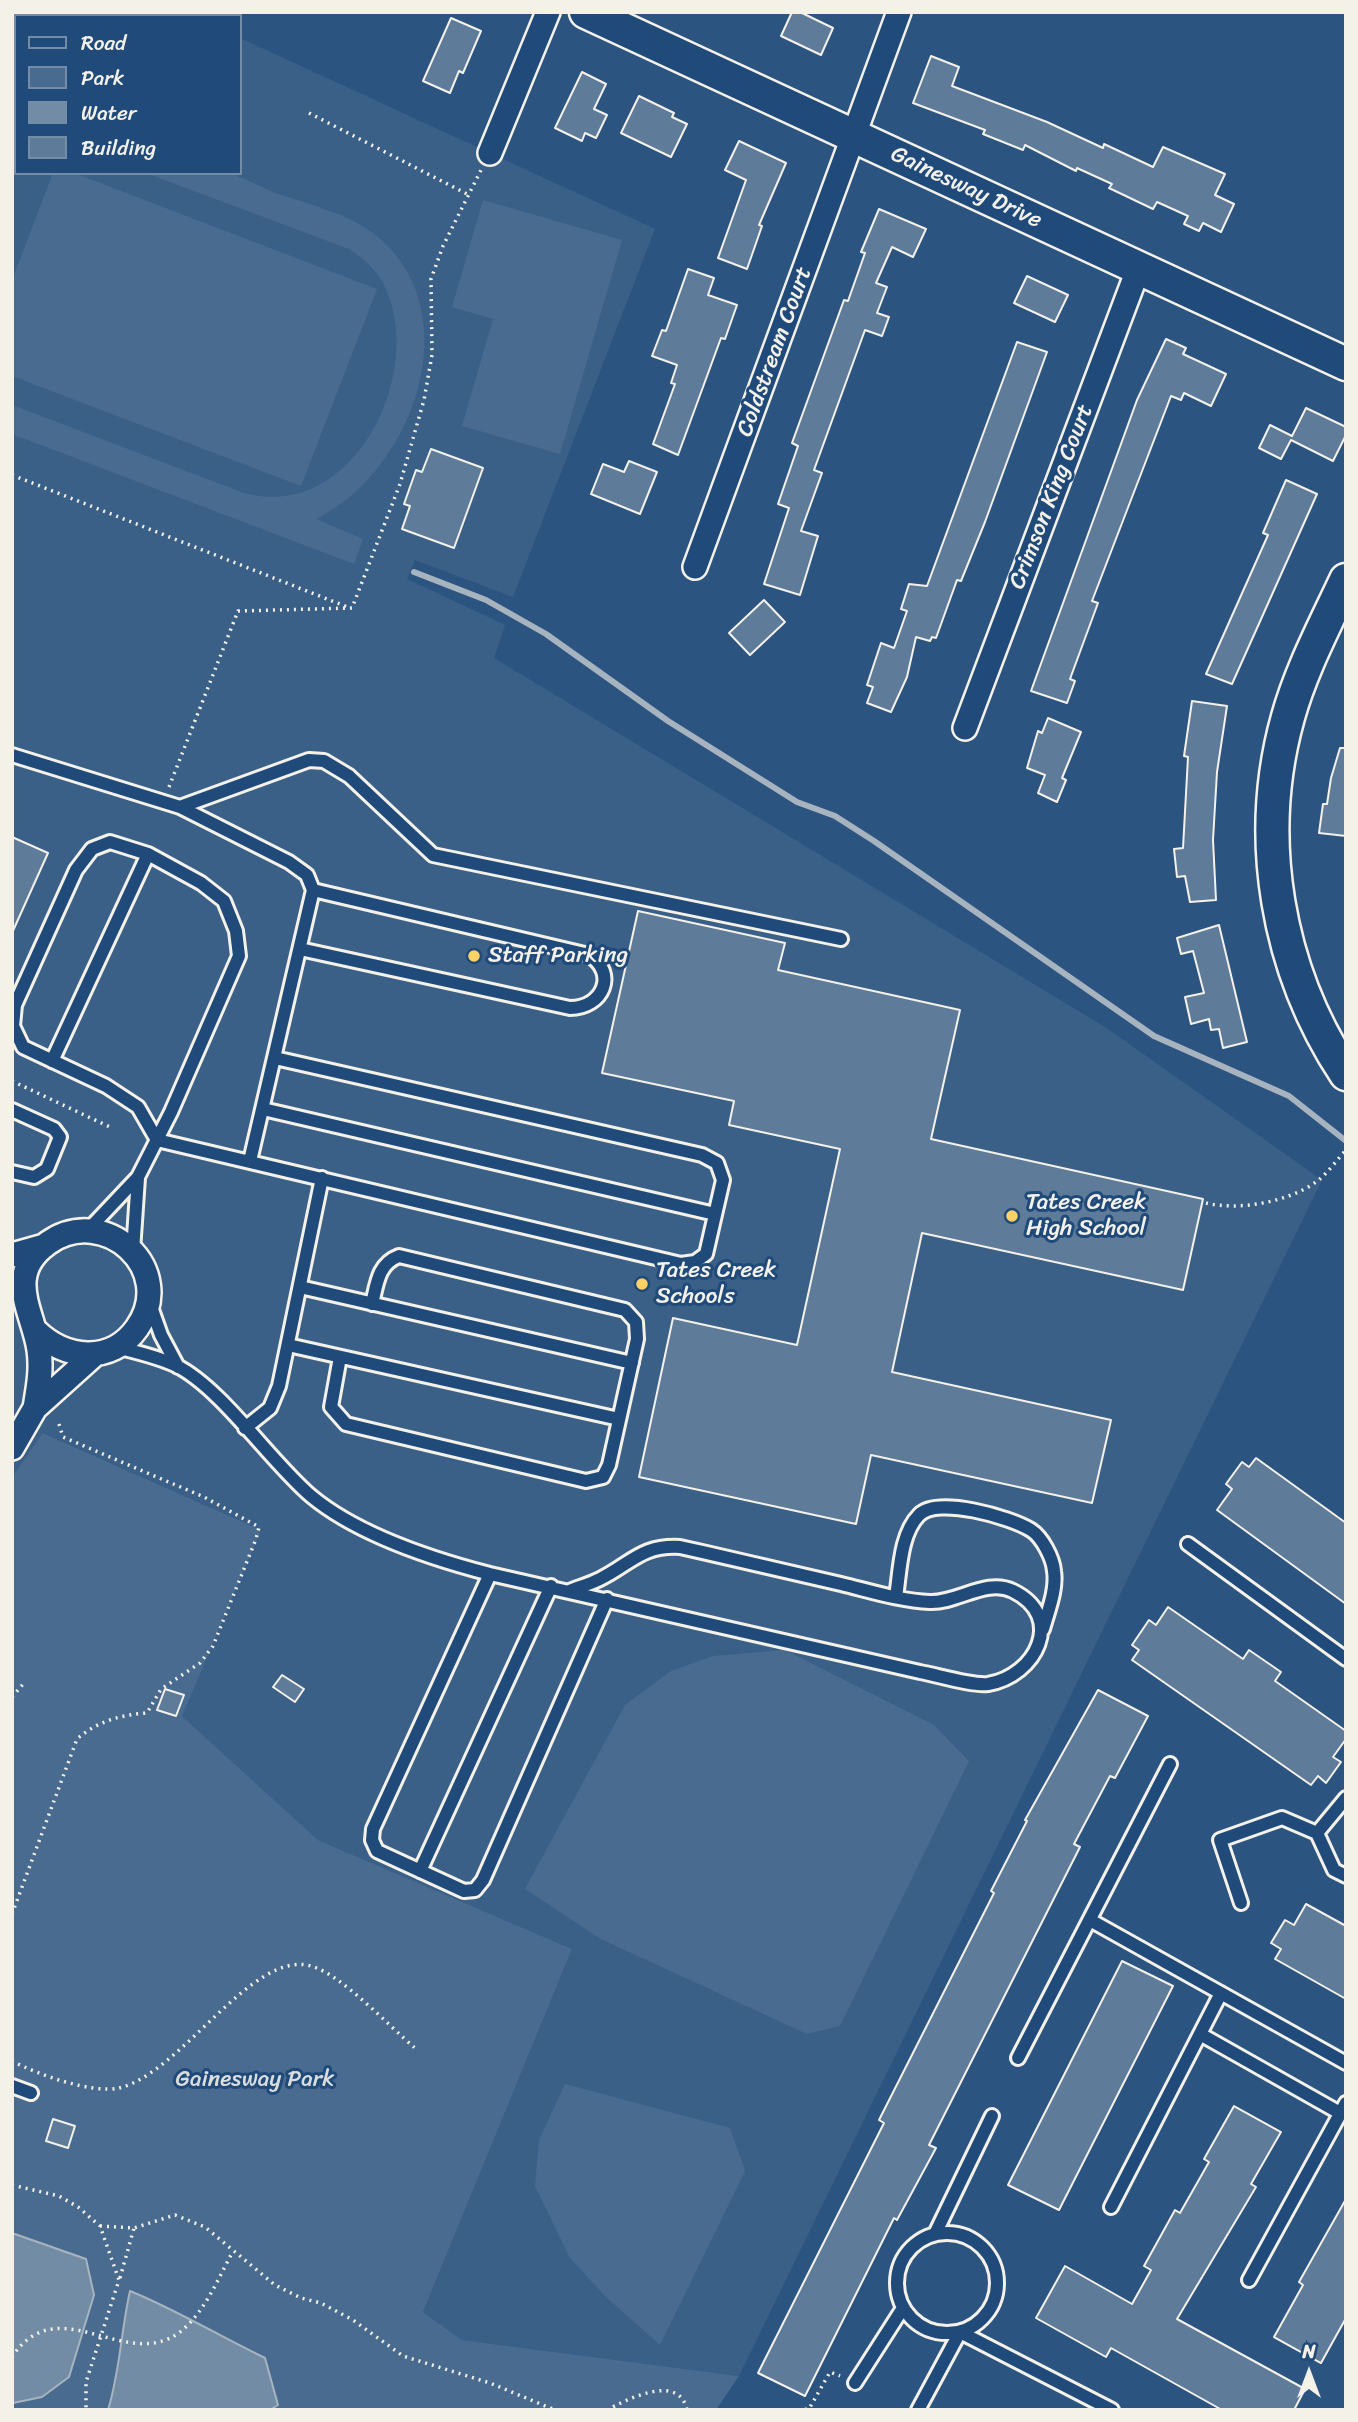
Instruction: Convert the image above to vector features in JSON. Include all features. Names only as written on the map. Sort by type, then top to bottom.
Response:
[{"type":"street","points":[[490,153],[548,12]]},
{"type":"street","name":"Gainesway Drive","points":[[586,12],[1346,364]]},
{"type":"street","name":"Coldstream Court","points":[[695,567],[899,12]]},
{"type":"street","name":"Crimson King Court","points":[[965,728],[1139,267]]},
{"type":"street","points":[[1346,580],[1299,682],[1287,718],[1278,757],[1272,847],[1283,929],[1292,962],[1309,1008],[1346,1074]]},
{"type":"street","points":[[12,1255],[44,1246],[65,1234],[88,1230],[105,1233],[132,1251],[145,1274],[148,1299],[138,1327],[35,1408],[12,1448]]},
{"type":"street","points":[[35,1408],[40,1368],[36,1331],[18,1298],[31,1262],[44,1246]]},
{"type":"street","points":[[36,1331],[62,1350],[105,1351]]},
{"type":"lane","points":[[12,755],[180,807],[289,862],[307,875],[313,890],[250,1161]]},
{"type":"lane","points":[[180,807],[309,760],[324,761],[349,776],[433,855],[841,939]]},
{"type":"lane","points":[[88,1230],[138,1177],[157,1140],[239,956],[236,931],[224,901],[201,883],[148,854],[110,842],[92,849],[76,870],[15,1005],[13,1026],[23,1047],[106,1086],[138,1107],[157,1140],[681,1264],[695,1262],[706,1254],[723,1180],[717,1163],[702,1155],[275,1058]]},
{"type":"lane","points":[[52,1061],[148,854]]},
{"type":"lane","points":[[300,948],[570,1008],[585,1008],[598,1000],[603,988],[604,974],[599,961],[589,955],[313,890]]},
{"type":"lane","points":[[263,1109],[715,1214]]},
{"type":"lane","points":[[12,1110],[54,1129],[60,1137],[47,1169],[34,1177],[12,1172]]},
{"type":"lane","points":[[132,1251],[138,1177]]},
{"type":"lane","points":[[245,1428],[270,1408],[279,1386],[322,1178]]},
{"type":"lane","points":[[340,1357],[331,1407],[346,1424],[586,1481],[603,1477],[637,1339],[636,1322],[625,1310],[399,1256],[386,1261],[382,1267],[372,1304]]},
{"type":"lane","points":[[300,1287],[632,1363]]},
{"type":"lane","points":[[148,1299],[161,1335],[178,1367],[245,1428],[273,1461],[314,1498],[383,1539],[440,1561],[986,1684],[1013,1676],[1033,1660],[1051,1601],[1055,1570],[1045,1547],[1033,1531],[1014,1521],[952,1507],[924,1510],[916,1518],[905,1544],[896,1597]]},
{"type":"lane","points":[[288,1345],[619,1419]]},
{"type":"lane","points":[[105,1351],[178,1367]]},
{"type":"lane","points":[[1188,1544],[1346,1659]]},
{"type":"lane","points":[[569,1591],[601,1578],[638,1554],[660,1546],[680,1547],[896,1597],[931,1602],[989,1587],[1010,1590],[1027,1600],[1038,1614],[1041,1635]]},
{"type":"lane","points":[[490,1574],[373,1829],[372,1840],[377,1851],[464,1891],[475,1891],[482,1880],[607,1599]]},
{"type":"lane","points":[[420,1871],[551,1586]]},
{"type":"lane","points":[[1018,2058],[1170,1764]]},
{"type":"lane","points":[[1317,1833],[1345,1799]]},
{"type":"lane","points":[[1241,1903],[1220,1840],[1282,1818],[1317,1833],[1334,1870],[1346,1876]]},
{"type":"lane","points":[[1090,1920],[1346,2063]]},
{"type":"lane","points":[[1111,2207],[1221,1993]]},
{"type":"lane","points":[[1200,2034],[1343,2108],[1249,2280]]},
{"type":"lane","points":[[12,2086],[31,2093]]},
{"type":"lane","points":[[935,2234],[992,2116]]},
{"type":"lane","points":[[952,2233],[969,2238],[983,2248],[993,2263],[997,2279],[996,2297],[988,2312],[976,2325],[960,2332],[943,2334],[927,2330],[913,2321],[903,2308],[896,2278],[900,2263],[915,2245],[935,2234],[952,2233]]},
{"type":"lane","points":[[855,2383],[903,2308]]},
{"type":"lane","points":[[918,2410],[960,2332]]},
{"type":"lane","points":[[960,2332],[1112,2410]]},
{"type":"path","points":[[309,113],[469,195]]},
{"type":"path","points":[[352,608],[400,484],[424,400],[432,355],[431,279],[443,246],[490,153]]},
{"type":"path","points":[[12,475],[352,608]]},
{"type":"path","points":[[180,807],[168,790],[237,611],[352,608]]},
{"type":"path","points":[[12,1082],[112,1128]]},
{"type":"path","points":[[1206,1203],[1229,1206],[1270,1201],[1300,1192],[1317,1181],[1346,1150]]},
{"type":"path","points":[[12,1914],[77,1739],[93,1725],[124,1715],[147,1713],[162,1689],[200,1663],[214,1646],[257,1539],[259,1527],[204,1497],[63,1437],[59,1424]]},
{"type":"path","points":[[12,1697],[25,1682]]},
{"type":"path","points":[[12,2061],[28,2069],[92,2088],[117,2088],[139,2081],[174,2056],[269,1971],[291,1964],[311,1966],[330,1975],[415,2048]]},
{"type":"path","points":[[12,2185],[59,2196],[78,2207],[100,2226],[119,2280]]},
{"type":"path","points":[[100,2226],[134,2228],[175,2215],[205,2227],[284,2291],[321,2303],[353,2320],[403,2356],[490,2383],[555,2410]]},
{"type":"path","points":[[86,2410],[86,2382],[91,2362],[134,2228]]},
{"type":"path","points":[[12,2357],[20,2346],[40,2331],[65,2327],[130,2343],[153,2345],[181,2331],[199,2312],[234,2251]]},
{"type":"path","points":[[798,2410],[809,2409],[830,2372],[855,2383]]},
{"type":"path","points":[[607,2410],[648,2391],[679,2396],[687,2410]]},
{"type":"shaded area","points":[[183,12],[187,14],[58,14]]},
{"type":"shaded area","name":"Tates Creek Schools","points":[[242,39],[655,229],[513,597],[415,560],[407,579],[505,625],[494,658],[1105,1027],[1322,1180],[739,2376],[462,2340],[423,2312],[572,1949],[318,1840],[181,1715],[261,1530],[44,1433],[12,1477],[14,76],[14,175],[242,175]]},
{"type":"green space","points":[[52,175],[79,175],[377,289],[301,486],[12,376],[12,280]]},
{"type":"green space","points":[[151,175],[237,176],[327,210],[367,229],[378,237],[406,270],[421,307],[424,348],[418,390],[402,430],[379,466],[350,497],[316,519],[363,539],[354,564],[12,434],[12,405],[244,493],[283,496],[317,486],[347,464],[370,434],[387,399],[395,361],[395,322],[385,287],[374,270],[349,249]]},
{"type":"green space","points":[[483,200],[622,240],[560,454],[462,426],[493,319],[452,307]]},
{"type":"green space","name":"Gainesway Park","points":[[43,1433],[261,1530],[182,1716],[318,1840],[572,1949],[423,2312],[462,2340],[739,2376],[716,2410],[12,2410],[12,1477]]},
{"type":"green space","points":[[785,1650],[934,1725],[969,1761],[840,2026],[807,2034],[601,1939],[525,1889],[625,1705],[671,1671],[713,1656]]},
{"type":"green space","points":[[565,2084],[730,2128],[745,2171],[660,2345],[605,2296],[570,2258],[535,2186],[539,2140]]},
{"type":"water","points":[[12,2233],[86,2259],[94,2295],[69,2377],[42,2397],[13,2403]]},
{"type":"water","points":[[130,2291],[265,2358],[278,2405],[270,2410],[108,2410]]},
{"type":"building","points":[[792,12],[800,12],[833,28],[821,55],[781,36]]},
{"type":"building","points":[[451,18],[481,31],[463,73],[459,71],[450,93],[423,81]]},
{"type":"building","points":[[931,56],[959,67],[952,86],[1047,122],[1103,148],[1104,144],[1153,167],[1163,147],[1225,174],[1215,195],[1234,204],[1221,232],[1203,223],[1199,231],[1184,224],[1188,216],[1157,202],[1153,209],[1109,188],[1112,184],[1077,168],[1076,171],[1025,145],[1023,150],[983,134],[985,130],[913,103]]},
{"type":"building","points":[[582,72],[606,84],[594,109],[607,115],[596,138],[585,133],[582,141],[555,128]]},
{"type":"building","points":[[639,96],[674,113],[672,117],[687,124],[671,157],[621,133]]},
{"type":"building","points":[[739,141],[786,163],[759,225],[762,226],[747,269],[718,258],[746,180],[725,170]]},
{"type":"building","points":[[879,209],[926,229],[913,257],[892,247],[876,283],[887,287],[877,313],[889,317],[882,336],[865,330],[814,470],[822,473],[801,531],[818,536],[800,595],[764,584],[789,508],[778,504],[798,446],[792,443],[844,300],[848,301],[865,253],[861,252]]},
{"type":"building","points":[[688,269],[714,278],[708,295],[737,305],[725,339],[721,338],[678,455],[653,444],[675,384],[671,383],[677,365],[652,356],[662,330],[666,331]]},
{"type":"building","points":[[1027,276],[1068,295],[1055,322],[1014,303]]},
{"type":"building","points":[[1166,339],[1186,348],[1183,354],[1226,374],[1211,406],[1184,393],[1181,400],[1171,396],[1092,601],[1098,603],[1070,679],[1075,681],[1067,703],[1031,691],[1137,400]]},
{"type":"building","points":[[1017,342],[1047,352],[961,581],[957,580],[936,638],[932,637],[930,641],[916,637],[907,677],[891,712],[867,703],[873,687],[867,685],[881,643],[894,648],[907,611],[901,609],[909,584],[927,586]]},
{"type":"building","points":[[1306,408],[1346,427],[1346,435],[1333,461],[1291,440],[1281,459],[1259,448],[1270,425],[1292,436]]},
{"type":"building","points":[[431,449],[483,468],[454,548],[402,529],[410,506],[404,504],[416,470],[422,472]]},
{"type":"building","points":[[629,461],[657,472],[640,514],[591,494],[603,464],[624,472]]},
{"type":"building","points":[[1286,480],[1317,494],[1232,684],[1206,674],[1268,535],[1263,533]]},
{"type":"building","points":[[764,600],[785,622],[750,655],[729,633]]},
{"type":"building","points":[[1192,701],[1227,706],[1217,772],[1213,840],[1216,900],[1190,902],[1185,876],[1177,877],[1174,849],[1183,848],[1188,757],[1184,756]]},
{"type":"building","points":[[1048,718],[1081,732],[1062,778],[1066,780],[1057,802],[1038,793],[1045,775],[1027,768],[1038,731],[1042,733]]},
{"type":"building","points":[[1340,748],[1346,748],[1346,836],[1319,833],[1323,804],[1327,804]]},
{"type":"building","points":[[12,837],[48,853],[12,933]]},
{"type":"building","name":"Tates Creek High School","points":[[638,911],[785,943],[778,970],[960,1010],[931,1139],[1203,1199],[1183,1290],[922,1233],[892,1372],[1111,1420],[1092,1503],[871,1455],[856,1524],[639,1477],[673,1318],[797,1345],[840,1149],[729,1125],[734,1101],[602,1073]]},
{"type":"building","points":[[1219,925],[1247,1042],[1223,1048],[1219,1029],[1211,1030],[1209,1019],[1191,1024],[1185,997],[1204,993],[1193,951],[1181,954],[1177,938]]},
{"type":"building","points":[[1256,1458],[1346,1523],[1346,1604],[1217,1510],[1232,1489],[1226,1484],[1242,1462],[1249,1467]]},
{"type":"building","points":[[1168,1607],[1243,1659],[1249,1650],[1281,1672],[1275,1681],[1346,1731],[1346,1739],[1333,1757],[1341,1762],[1326,1783],[1318,1776],[1311,1785],[1132,1660],[1139,1650],[1132,1645],[1149,1620],[1156,1625]]},
{"type":"building","points":[[282,1675],[304,1689],[295,1702],[273,1687]]},
{"type":"building","points":[[165,1689],[184,1695],[176,1716],[157,1710]]},
{"type":"building","points":[[1098,1690],[1148,1716],[1115,1778],[1110,1776],[1074,1844],[1080,1847],[929,2145],[936,2148],[897,2220],[894,2218],[805,2396],[758,2373],[884,2123],[879,2120],[994,1893],[991,1891],[1027,1821],[1025,1820]]},
{"type":"building","points":[[1306,1904],[1346,1926],[1346,1999],[1275,1959],[1281,1949],[1271,1943],[1285,1920],[1294,1925]]},
{"type":"building","points":[[1122,1961],[1173,1986],[1059,2210],[1008,2185]]},
{"type":"building","points":[[1234,2106],[1281,2132],[1251,2184],[1256,2187],[1177,2319],[1305,2389],[1294,2410],[1222,2410],[1111,2348],[1106,2357],[1036,2318],[1065,2266],[1132,2304],[1151,2270],[1144,2266],[1175,2210],[1180,2213],[1209,2162],[1204,2159]]},
{"type":"building","points":[[53,2119],[75,2126],[68,2148],[46,2141]]},
{"type":"building","points":[[1346,2199],[1346,2318],[1321,2363],[1274,2337],[1303,2285],[1299,2282]]},
{"type":"waterway","points":[[414,572],[486,600],[546,634],[668,721],[797,802],[835,816],[874,841],[1154,1036],[1289,1096],[1346,1141]]},
{"type":"place","name":"Staff Parking","points":[[474,956]]},
{"type":"place","name":"Tates Creek High School","points":[[1012,1216]]},
{"type":"place","name":"Tates Creek Schools","points":[[642,1284]]}]
